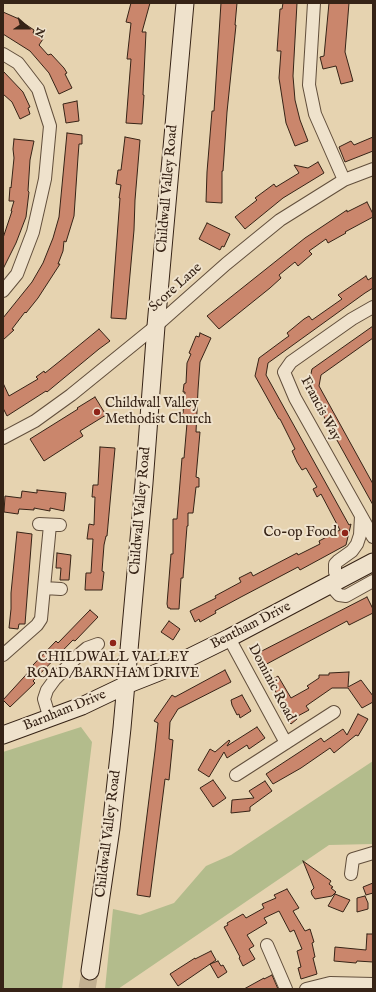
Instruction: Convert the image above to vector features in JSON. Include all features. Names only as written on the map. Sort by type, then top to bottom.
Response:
[{"type":"main road","name":"Childwall Valley Road","points":[[90,971],[111,828],[126,685],[185,3]]},
{"type":"main road","name":"Bentham Drive","points":[[126,685],[164,670],[372,564]]},
{"type":"main road","name":"Barnham Drive","points":[[3,735],[50,719],[89,703],[126,685]]},
{"type":"street","points":[[314,3],[309,85],[315,114],[344,180]]},
{"type":"street","points":[[3,54],[18,63],[38,89],[50,126],[45,180],[33,232],[17,274],[3,291]]},
{"type":"street","name":"Score Lane","points":[[3,438],[53,409],[156,326],[226,264],[280,220],[344,180],[373,169]]},
{"type":"street","name":"Francis Way","points":[[373,307],[352,319],[291,362],[284,372],[295,398],[373,537]]},
{"type":"street","points":[[373,522],[361,516],[360,535],[357,544],[352,551],[335,564],[335,582],[340,595],[346,596],[373,581]]},
{"type":"street","points":[[3,655],[40,621],[42,616],[49,525]]},
{"type":"street","points":[[44,588],[61,589]]},
{"type":"street","name":"Dominic Road","points":[[229,638],[286,743]]},
{"type":"street","points":[[50,719],[44,699],[47,690],[55,679],[81,652],[98,644]]},
{"type":"street","points":[[236,775],[334,712]]},
{"type":"street","points":[[351,874],[353,859],[373,853]]},
{"type":"street","points":[[267,945],[286,989]]},
{"type":"street","points":[[306,989],[330,983],[373,984]]},
{"type":"green space","points":[[81,727],[92,742],[62,989],[3,989],[3,752]]},
{"type":"green space","points":[[373,761],[373,844],[329,845],[118,989],[105,989],[113,909],[140,915],[174,903],[206,866],[231,855]]},
{"type":"building","points":[[131,3],[150,3],[142,32],[146,32],[142,124],[126,123],[131,59],[127,59],[131,23],[126,22]]},
{"type":"building","points":[[221,3],[237,3],[222,171],[222,203],[206,202],[207,172],[212,111],[214,111]]},
{"type":"building","points":[[283,3],[297,3],[293,76],[295,100],[300,120],[308,141],[295,146],[286,123],[279,78],[281,51],[277,51],[280,9],[282,9]]},
{"type":"building","points":[[329,3],[349,3],[345,52],[353,81],[341,84],[336,66],[323,69],[320,57],[324,56]]},
{"type":"building","points":[[3,12],[19,19],[34,30],[33,33],[43,39],[39,45],[48,55],[51,54],[64,68],[67,73],[65,74],[72,88],[59,94],[49,73],[30,51],[3,34]]},
{"type":"building","points":[[3,71],[23,92],[30,107],[28,108],[30,114],[20,119],[12,102],[3,94]]},
{"type":"building","points":[[77,101],[79,121],[66,123],[63,104]]},
{"type":"building","points":[[67,133],[82,135],[82,144],[79,144],[74,216],[66,242],[64,241],[63,251],[58,264],[60,264],[38,298],[12,329],[14,330],[3,340],[3,318],[32,282],[43,263],[53,238],[59,217]]},
{"type":"building","points":[[125,137],[140,140],[126,319],[111,318],[121,185],[116,184],[118,170],[121,170]]},
{"type":"building","points":[[373,137],[373,151],[345,162],[339,147],[351,141],[354,145]]},
{"type":"building","points":[[14,139],[34,141],[30,160],[29,192],[26,217],[16,243],[3,269],[3,238],[14,201],[9,201],[14,158]]},
{"type":"building","points":[[318,162],[324,173],[283,198],[245,229],[235,217],[257,200],[255,198],[274,184],[276,187],[299,173],[294,165],[308,168]]},
{"type":"building","points":[[367,202],[373,217],[328,243],[326,239],[309,251],[312,254],[298,266],[295,262],[279,275],[281,278],[270,288],[219,329],[207,316],[305,238],[347,210],[347,212]]},
{"type":"building","points":[[207,223],[230,234],[224,247],[222,246],[220,250],[199,239]]},
{"type":"building","points":[[366,276],[368,280],[373,277],[373,288],[268,363],[266,375],[349,525],[351,524],[346,545],[300,570],[298,567],[241,597],[215,611],[216,613],[200,622],[199,619],[195,622],[190,611],[216,598],[215,596],[241,582],[239,578],[251,572],[253,576],[297,553],[298,555],[320,544],[319,541],[340,530],[321,494],[317,497],[313,489],[317,487],[306,468],[302,470],[297,462],[292,451],[295,449],[280,419],[255,376],[259,358],[289,336],[287,333],[304,319],[309,316],[312,320],[342,299],[338,295]]},
{"type":"building","points":[[373,326],[373,338],[321,375],[319,386],[373,484],[373,505],[308,388],[312,369]]},
{"type":"building","points":[[99,329],[110,341],[47,392],[46,391],[7,416],[3,408],[3,383],[9,396],[38,379],[36,377],[44,371],[45,373]]},
{"type":"building","points":[[200,333],[211,338],[200,362],[196,432],[200,432],[196,477],[199,478],[199,487],[196,487],[193,513],[188,513],[188,526],[183,578],[181,578],[179,609],[170,609],[168,608],[167,604],[171,554],[173,554],[173,519],[177,519],[182,458],[184,458],[187,423],[180,422],[181,414],[183,413],[185,392],[183,392],[184,384],[186,383],[187,363],[191,354],[189,353],[196,336],[199,337]]},
{"type":"building","points":[[95,397],[106,415],[80,431],[83,436],[44,461],[30,439]]},
{"type":"building","points":[[100,447],[115,448],[107,536],[104,545],[102,571],[104,572],[102,590],[85,590],[86,573],[91,573],[93,539],[87,539],[89,524],[94,525],[95,497],[92,497],[93,485],[98,485]]},
{"type":"building","points":[[37,490],[66,493],[64,511],[50,508],[50,511],[34,508],[34,510],[19,509],[18,514],[4,512],[5,496],[21,498],[22,491],[37,493]]},
{"type":"building","points":[[17,532],[32,534],[25,624],[19,624],[18,629],[9,628]]},
{"type":"building","points":[[57,553],[71,555],[69,580],[60,580],[61,568],[56,568]]},
{"type":"building","points":[[367,597],[373,609],[373,613],[349,625],[347,621],[263,666],[256,654]]},
{"type":"building","points":[[90,610],[98,617],[75,641],[73,640],[33,681],[35,683],[10,707],[3,700],[56,641],[58,643]]},
{"type":"building","points":[[169,621],[180,629],[173,640],[161,632]]},
{"type":"building","points":[[225,670],[231,682],[178,709],[170,722],[169,739],[173,740],[169,780],[165,779],[150,897],[137,895],[158,723],[154,721],[172,695],[175,697]]},
{"type":"building","points":[[349,672],[348,687],[361,680],[373,696],[373,702],[362,708],[348,688],[332,688],[306,706],[309,710],[296,717],[297,719],[291,724],[281,711],[285,709],[270,681],[278,676],[291,698],[309,688],[307,686],[319,678],[319,675]]},
{"type":"building","points":[[242,695],[251,711],[240,718],[239,714],[237,715],[232,705],[231,700]]},
{"type":"building","points":[[358,714],[368,719],[358,736],[356,735],[334,753],[330,748],[301,768],[273,784],[266,774],[321,738],[324,742],[343,729],[347,735]]},
{"type":"building","points":[[257,727],[265,738],[249,749],[247,745],[227,758],[224,752],[209,777],[198,770],[210,749],[215,752],[229,740],[230,741],[227,746]]},
{"type":"building","points":[[213,780],[226,798],[213,807],[200,788]]},
{"type":"building","points":[[265,781],[272,791],[250,807],[250,811],[231,813],[232,800],[254,798],[249,791]]},
{"type":"building","points":[[303,861],[331,881],[329,884],[336,892],[332,896],[315,899],[311,891],[314,888]]},
{"type":"building","points":[[373,883],[373,893],[366,895],[363,887]]},
{"type":"building","points":[[287,889],[299,908],[293,911],[305,931],[310,929],[314,942],[312,943],[315,957],[313,958],[317,974],[301,979],[298,968],[301,967],[297,951],[302,949],[294,930],[290,932],[279,911],[264,918],[267,923],[247,935],[254,946],[249,949],[255,959],[243,966],[239,958],[240,957],[224,927],[228,925],[227,923],[243,914],[246,918],[264,908],[262,904],[276,898],[274,895]]},
{"type":"building","points":[[335,894],[350,900],[343,912],[328,906]]},
{"type":"building","points":[[365,896],[368,903],[368,909],[357,912],[357,898]]},
{"type":"building","points":[[367,934],[373,934],[373,962],[357,961],[356,963],[334,961],[335,947],[366,950]]},
{"type":"building","points":[[211,951],[216,960],[178,986],[170,974],[195,958]]},
{"type":"building","points":[[218,961],[221,966],[223,965],[227,972],[218,978],[210,964]]},
{"type":"building","points":[[272,975],[278,989],[244,989],[264,978]]},
{"type":"tunnel","points":[[87,989],[90,971]]},
{"type":"place","name":"Childwall Valley Methodist Church","points":[[97,412]]},
{"type":"place","name":"Co-op Food","points":[[345,533]]},
{"type":"place","name":"CHILDWALL VALLEY ROAD/BARNHAM DRIVE","points":[[113,643]]}]
